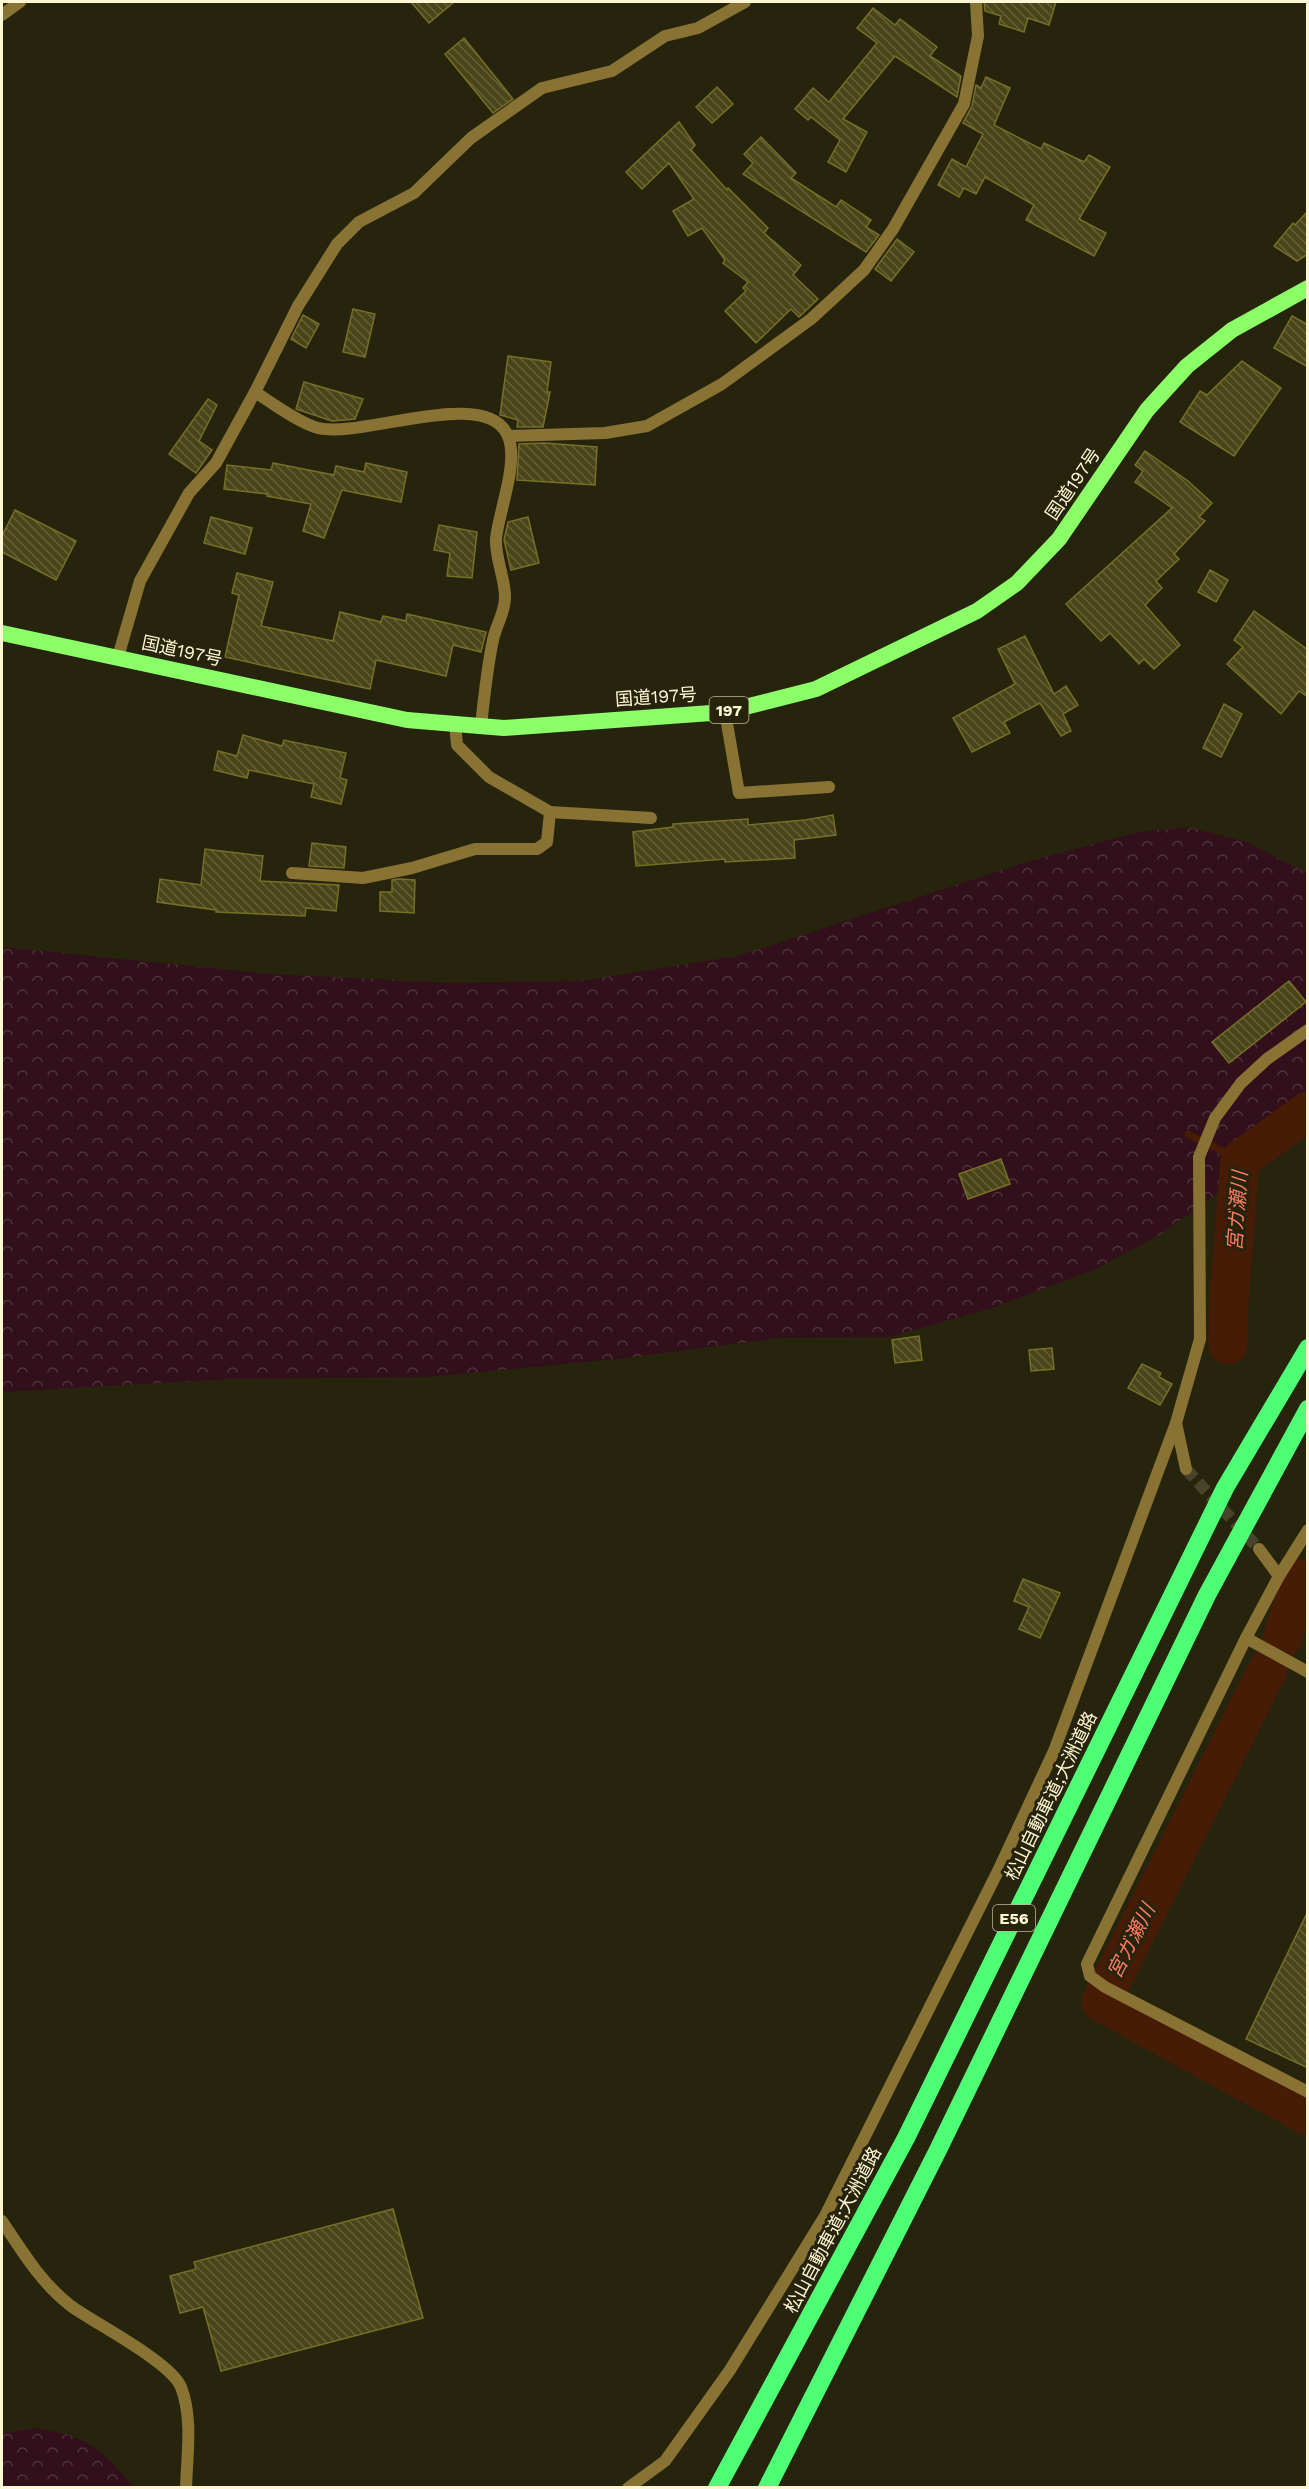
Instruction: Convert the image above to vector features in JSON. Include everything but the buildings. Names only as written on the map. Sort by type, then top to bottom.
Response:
[{"type":"highway","name":"国道197号","points":[[2,633],[407,720],[504,728],[724,712],[816,689],[977,611],[1017,583],[1059,539],[1147,410],[1187,366],[1232,330],[1308,288]]},
{"type":"highway","name":"松山自動車道;大洲道路","points":[[717,2487],[906,2138],[1225,1488],[1308,1348]]},
{"type":"highway","name":"E56","points":[[767,2487],[938,2150],[1207,1595],[1308,1409]]},
{"type":"street","points":[[2,15],[20,2]]},
{"type":"street","points":[[118,657],[140,581],[189,493],[216,463],[255,392],[297,306],[337,244],[359,222],[414,193],[471,138],[542,88],[612,71],[665,36],[698,28],[745,2]]},
{"type":"street","points":[[508,436],[604,433],[647,426],[722,384],[811,319],[836,296],[864,270],[893,229],[964,104],[978,36],[976,2]]},
{"type":"street","points":[[255,392],[318,428],[353,430],[445,414],[473,412],[496,421],[508,436],[510,464],[496,541],[505,595],[504,611],[495,629],[481,726]]},
{"type":"street","points":[[724,712],[739,793],[829,787]]},
{"type":"street","points":[[456,724],[457,745],[489,777],[550,812],[651,818]]},
{"type":"street","points":[[292,873],[363,878],[412,868],[475,849],[537,849],[547,842],[550,812]]},
{"type":"street","points":[[628,2487],[665,2462],[730,2370],[825,2216],[998,1871],[1054,1750],[1176,1423],[1200,1339],[1199,1157],[1215,1118],[1240,1083],[1267,1059],[1308,1030]]},
{"type":"street","points":[[1176,1423],[1186,1469]]},
{"type":"street","points":[[1308,1530],[1279,1576],[1246,1638],[1087,1964],[1090,1976],[1105,1987],[1308,2092]]},
{"type":"street","points":[[1259,1549],[1279,1576]]},
{"type":"street","points":[[1246,1638],[1308,1672]]},
{"type":"street","points":[[2,2221],[37,2274],[70,2305],[148,2355],[180,2385],[188,2421],[186,2487]]},
{"type":"green space","points":[[1188,827],[1247,842],[1307,873],[1307,1120],[1229,1185],[1161,1234],[1094,1270],[992,1308],[889,1337],[780,1338],[626,1358],[429,1377],[231,1379],[2,1392],[2,947],[272,974],[454,983],[589,980],[737,956],[1033,860],[1139,832]]},
{"type":"green space","points":[[34,2428],[67,2435],[91,2445],[101,2452],[134,2487],[2,2487],[2,2434]]},
{"type":"waterway","name":"宮ガ瀬川","points":[[1228,1345],[1240,1160],[1308,1111]]},
{"type":"waterway","points":[[1188,1134],[1240,1160]]},
{"type":"waterway","name":"宮ガ瀬川","points":[[1282,1639],[1295,1598],[1296,1578]]},
{"type":"waterway","name":"宮ガ瀬川","points":[[1268,1669],[1101,2002],[1308,2116]]},
{"type":"tunnel","points":[[1186,1469],[1259,1549]]}]
